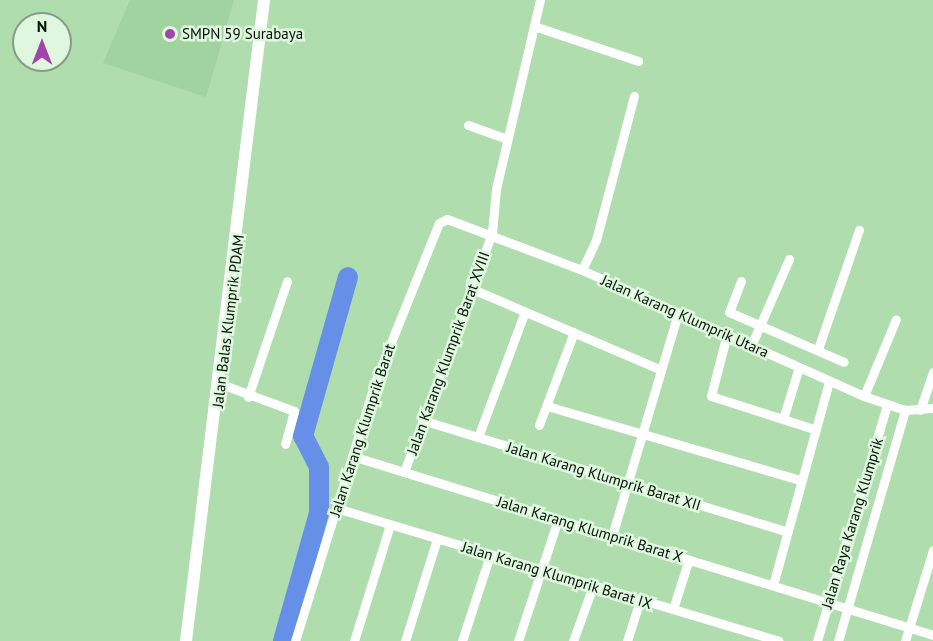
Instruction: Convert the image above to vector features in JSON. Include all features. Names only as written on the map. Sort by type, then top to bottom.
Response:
[{"type":"street","name":"Jalan Balas Klumprik PDAM","points":[[186,641],[221,384],[264,0]]},
{"type":"street","name":"Jalan Karang Klumprik Barat XVIII","points":[[404,472],[470,288],[492,234],[494,200],[540,0]]},
{"type":"street","points":[[534,26],[638,61]]},
{"type":"street","points":[[583,266],[592,250],[634,96]]},
{"type":"street","points":[[468,125],[507,139]]},
{"type":"street","name":"Jalan Karang Klumprik Utara","points":[[439,223],[450,218],[583,266],[678,313],[753,343],[829,381],[887,405],[905,410],[921,406],[933,408]]},
{"type":"street","name":"Jalan Karang Klumprik Barat","points":[[295,641],[352,456],[439,223]]},
{"type":"street","points":[[818,348],[859,230]]},
{"type":"street","points":[[753,343],[789,259]]},
{"type":"street","points":[[248,397],[287,281]]},
{"type":"street","points":[[741,281],[728,311],[760,328],[818,348],[844,362]]},
{"type":"street","points":[[470,288],[659,369]]},
{"type":"street","points":[[478,437],[525,311]]},
{"type":"street","points":[[612,536],[659,369],[678,313]]},
{"type":"street","points":[[864,396],[896,319]]},
{"type":"street","points":[[539,425],[574,332]]},
{"type":"street","points":[[727,334],[711,396],[814,429]]},
{"type":"street","points":[[783,419],[799,367]]},
{"type":"street","points":[[921,406],[933,372]]},
{"type":"street","points":[[773,585],[829,381]]},
{"type":"street","points":[[221,384],[248,397],[294,411],[285,444]]},
{"type":"street","name":"Jalan Raya Karang Klumprik","points":[[817,641],[887,405]]},
{"type":"street","points":[[547,406],[800,480]]},
{"type":"street","name":"Jalan Raya Karang Klumprik","points":[[838,641],[905,410]]},
{"type":"street","name":"Jalan Karang Klumprik Barat XII","points":[[422,420],[786,531]]},
{"type":"street","name":"Jalan Karang Klumprik Barat X","points":[[352,456],[933,634]]},
{"type":"street","name":"Jalan Karang Klumprik Barat IX","points":[[336,508],[778,641]]},
{"type":"street","points":[[518,641],[558,519]]},
{"type":"street","points":[[354,641],[390,525]]},
{"type":"street","points":[[405,641],[437,539]]},
{"type":"street","points":[[905,641],[930,569],[933,550]]},
{"type":"street","points":[[462,641],[490,555]]},
{"type":"street","points":[[673,609],[689,559]]},
{"type":"street","points":[[573,641],[593,585]]},
{"type":"street","points":[[627,641],[640,600]]},
{"type":"shaded area","name":"SMPN 59 Surabaya","points":[[130,0],[234,0],[206,97],[103,63]]},
{"type":"waterway","points":[[283,641],[319,513],[319,467],[303,436],[348,277]]},
{"type":"place","name":"SMPN 59 Surabaya","points":[[170,34]]}]
